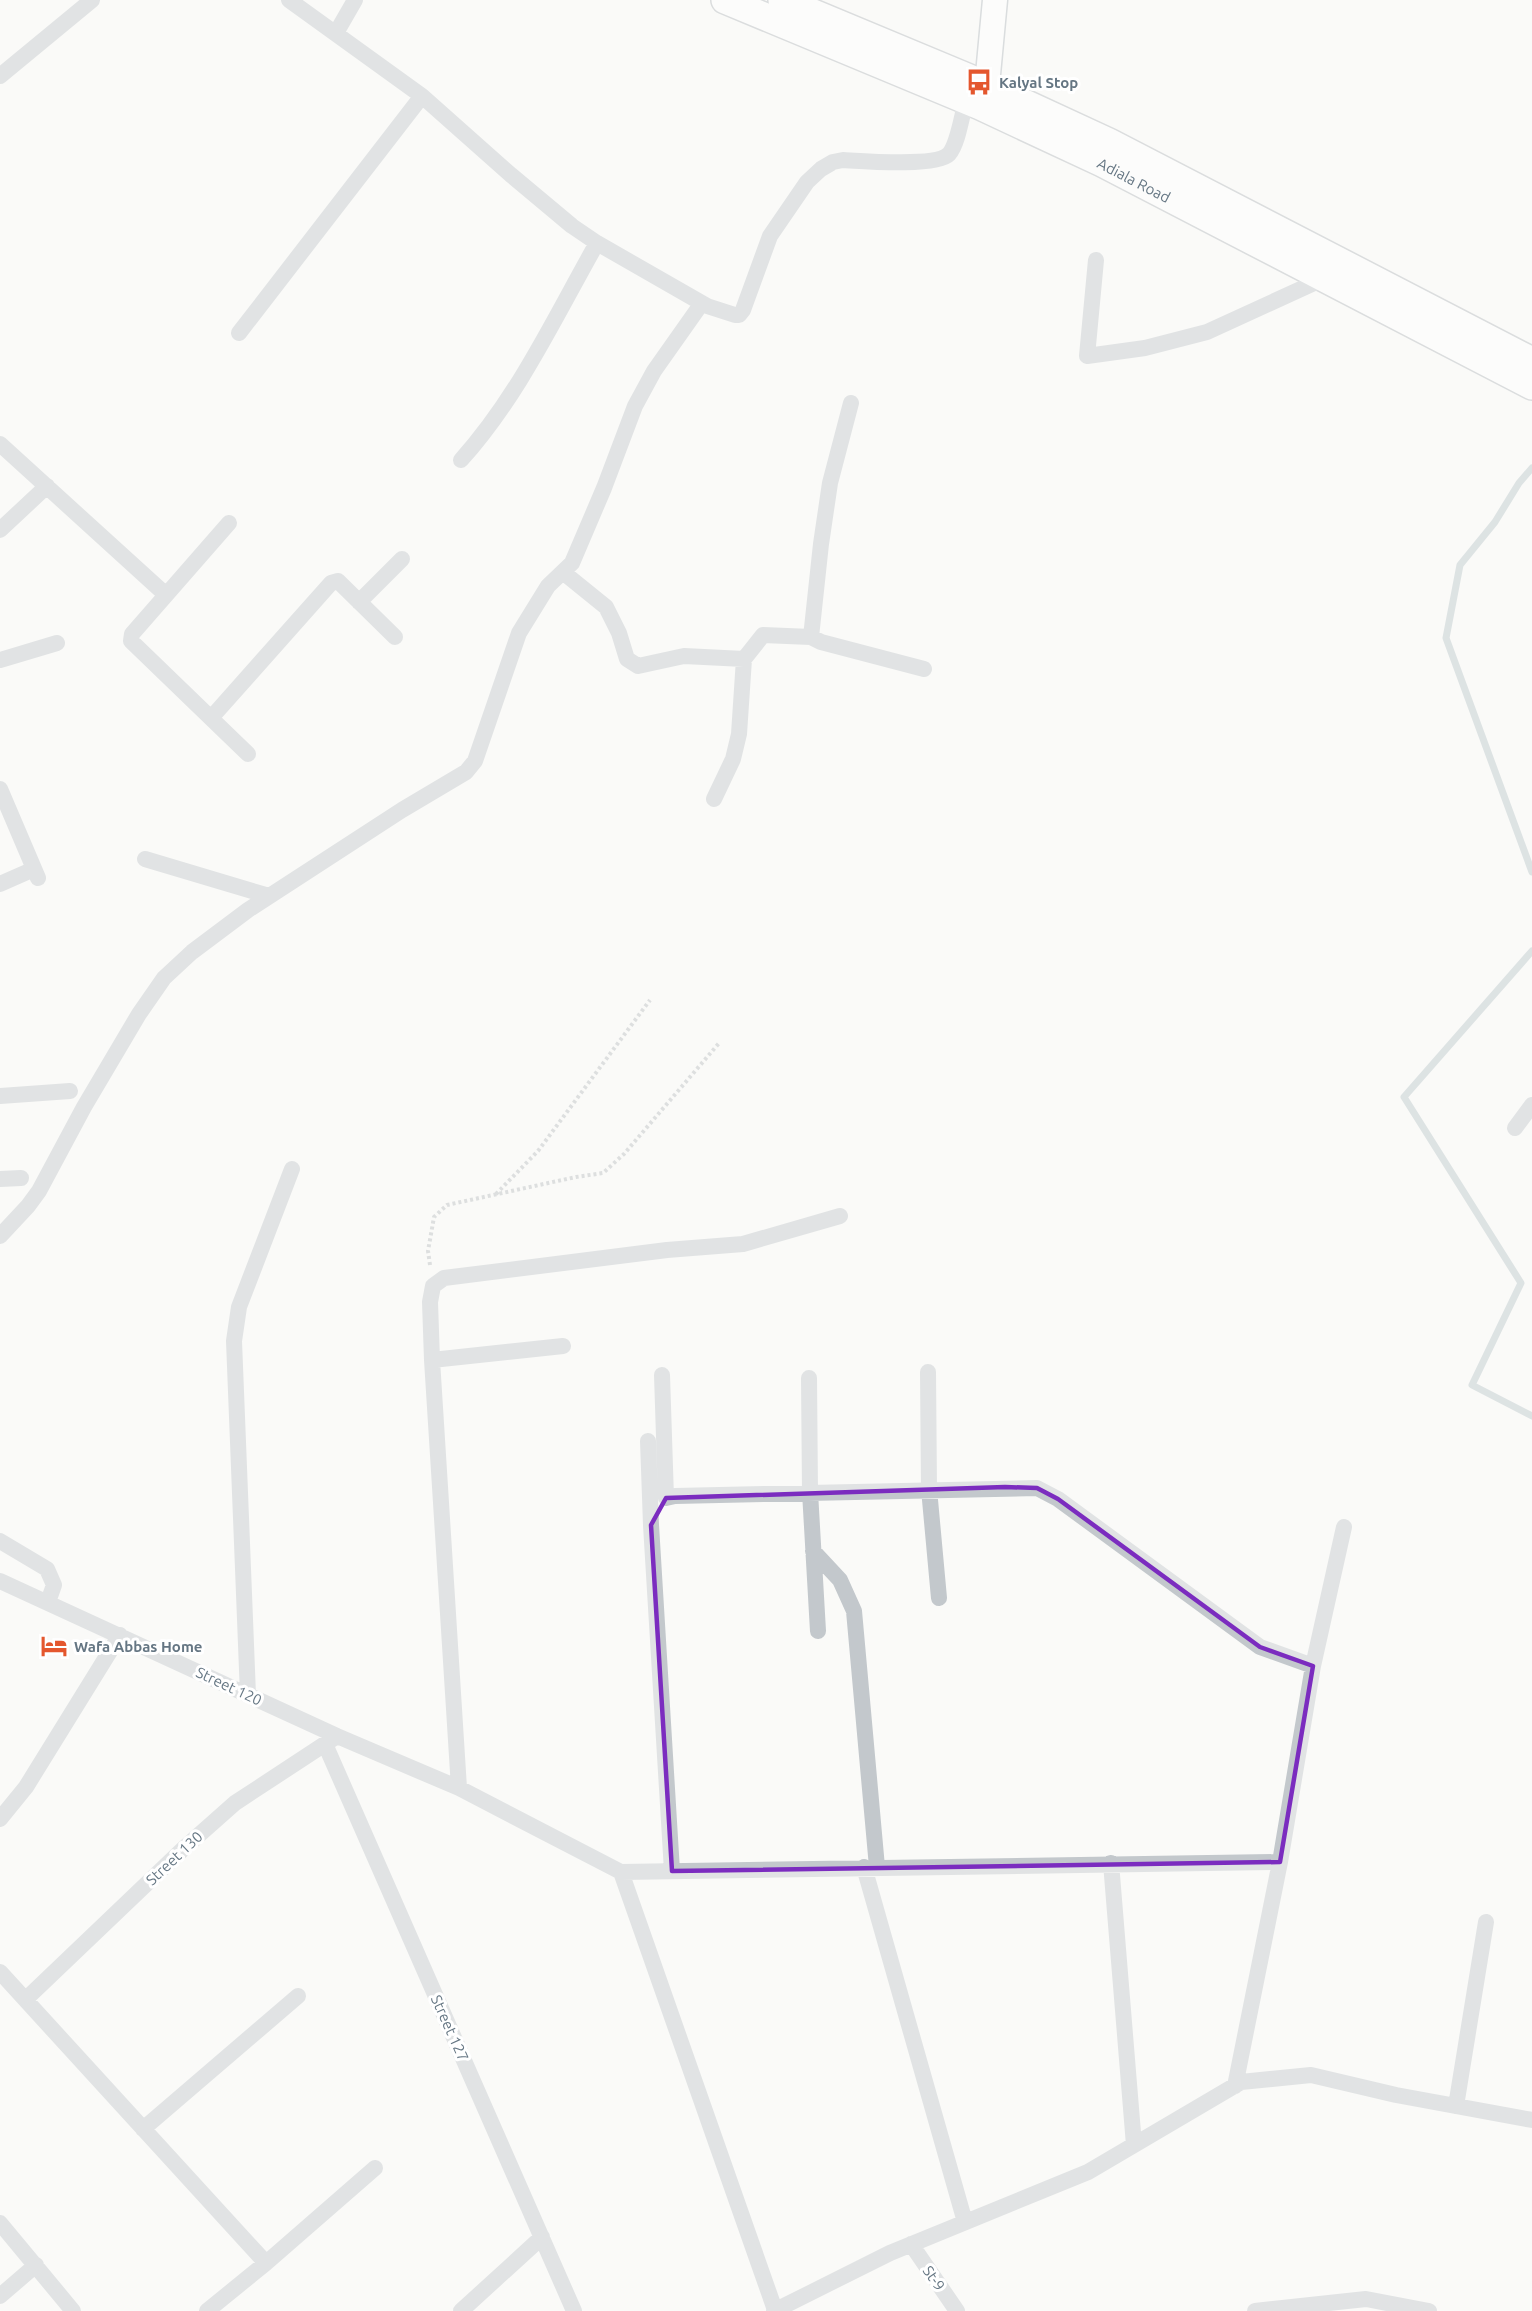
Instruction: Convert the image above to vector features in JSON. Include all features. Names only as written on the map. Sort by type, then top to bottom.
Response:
[{"type":"main road","name":"Adiala Road","points":[[725,0],[978,97],[1109,142],[1532,361]]},
{"type":"main road","name":"Adiala Road","points":[[782,0],[978,97],[1532,386]]},
{"type":"main road","points":[[978,97],[996,0]]},
{"type":"street","points":[[0,76],[92,0]]},
{"type":"street","points":[[336,33],[355,0]]},
{"type":"street","points":[[291,1],[422,96],[511,176],[572,226],[597,243],[702,303],[725,313],[739,315],[743,310],[770,236],[807,182],[821,169],[833,162],[843,160],[903,163],[942,158],[949,153],[978,97]]},
{"type":"street","points":[[239,333],[422,96]]},
{"type":"street","points":[[461,460],[480,439],[505,404],[597,243]]},
{"type":"street","points":[[1096,260],[1087,356],[1145,348],[1207,332],[1326,278]]},
{"type":"street","points":[[0,1236],[39,1191],[90,1097],[139,1014],[164,978],[192,952],[269,896],[466,772],[475,761],[519,633],[548,586],[564,573],[572,562],[604,488],[635,406],[654,371],[702,303]]},
{"type":"street","points":[[811,637],[820,544],[830,483],[851,403]]},
{"type":"street","points":[[0,444],[165,594]]},
{"type":"street","points":[[0,530],[47,486]]},
{"type":"street","points":[[229,523],[165,594],[132,634],[131,641],[248,754]]},
{"type":"street","points":[[359,602],[402,559]]},
{"type":"street","points":[[564,573],[606,607],[619,633],[627,659],[638,666],[684,656],[744,659]]},
{"type":"street","points":[[211,718],[331,584],[338,581],[395,637]]},
{"type":"street","points":[[714,798],[733,759],[739,734],[744,659],[763,635],[811,637],[821,642],[924,669]]},
{"type":"street","points":[[0,660],[57,643]]},
{"type":"street","points":[[0,789],[36,873],[0,884]]},
{"type":"street","points":[[145,859],[269,896]]},
{"type":"street","points":[[0,1096],[70,1091]]},
{"type":"street","points":[[1515,1128],[1532,1105]]},
{"type":"street","points":[[248,1695],[234,1341],[238,1307],[292,1169]]},
{"type":"street","points":[[0,1179],[21,1178]]},
{"type":"street","points":[[459,1788],[432,1360],[430,1302],[433,1286],[444,1278],[667,1250],[743,1244],[840,1216]]},
{"type":"street","points":[[432,1360],[563,1346]]},
{"type":"street","points":[[928,1372],[929,1489],[939,1598]]},
{"type":"street","points":[[651,1525],[666,1498],[662,1375]]},
{"type":"street","points":[[809,1378],[810,1492],[818,1631]]},
{"type":"street","points":[[648,1441],[672,1871]]},
{"type":"street","points":[[666,1498],[810,1492],[1037,1488],[1058,1499],[1260,1647],[1313,1666]]},
{"type":"street","points":[[1234,2086],[1280,1862],[1313,1666],[1344,1527]]},
{"type":"street","points":[[0,1541],[47,1569],[54,1585],[48,1602]]},
{"type":"street","points":[[813,1551],[840,1580],[854,1611],[871,1867],[965,2222]]},
{"type":"street","name":"Street 120","points":[[0,1581],[248,1695],[331,1740],[459,1788],[621,1872]]},
{"type":"street","points":[[0,1819],[26,1787],[120,1635]]},
{"type":"street","name":"Street 130","points":[[26,1999],[182,1850],[235,1803],[331,1740]]},
{"type":"street","name":"Street 127","points":[[331,1740],[574,2311]]},
{"type":"street","points":[[1280,1862],[621,1872],[774,2311],[911,2244],[1088,2172],[1241,2082],[1311,2074],[1396,2095],[1532,2120]]},
{"type":"street","points":[[1111,1863],[1134,2145]]},
{"type":"street","points":[[1456,2106],[1486,1922]]},
{"type":"street","points":[[0,1972],[266,2263]]},
{"type":"street","points":[[143,2129],[298,1996]]},
{"type":"street","points":[[207,2311],[375,2168]]},
{"type":"street","points":[[0,2223],[73,2311]]},
{"type":"street","points":[[461,2311],[542,2237]]},
{"type":"street","name":"St-9","points":[[911,2244],[957,2311]]},
{"type":"street","points":[[0,2296],[36,2265]]},
{"type":"street","points":[[1255,2311],[1366,2299],[1429,2311]]},
{"type":"path","points":[[495,1194],[538,1151],[650,1000]]},
{"type":"path","points":[[433,1286],[428,1251],[434,1217],[447,1205],[603,1173],[624,1154],[720,1042]]},
{"type":"highlighted area","points":[[1005,1487],[1037,1488],[1058,1499],[1260,1647],[1313,1666],[1280,1862],[672,1871],[651,1525],[666,1498]]},
{"type":"waterway","points":[[1532,468],[1519,483],[1495,522],[1460,565],[1446,638],[1532,872]]},
{"type":"waterway","points":[[1532,951],[1404,1097],[1521,1283],[1472,1385],[1532,1416]]},
{"type":"place","name":"Kalyal Stop","points":[[979,82]]},
{"type":"place","name":"Wafa Abbas Home","points":[[54,1646]]}]
